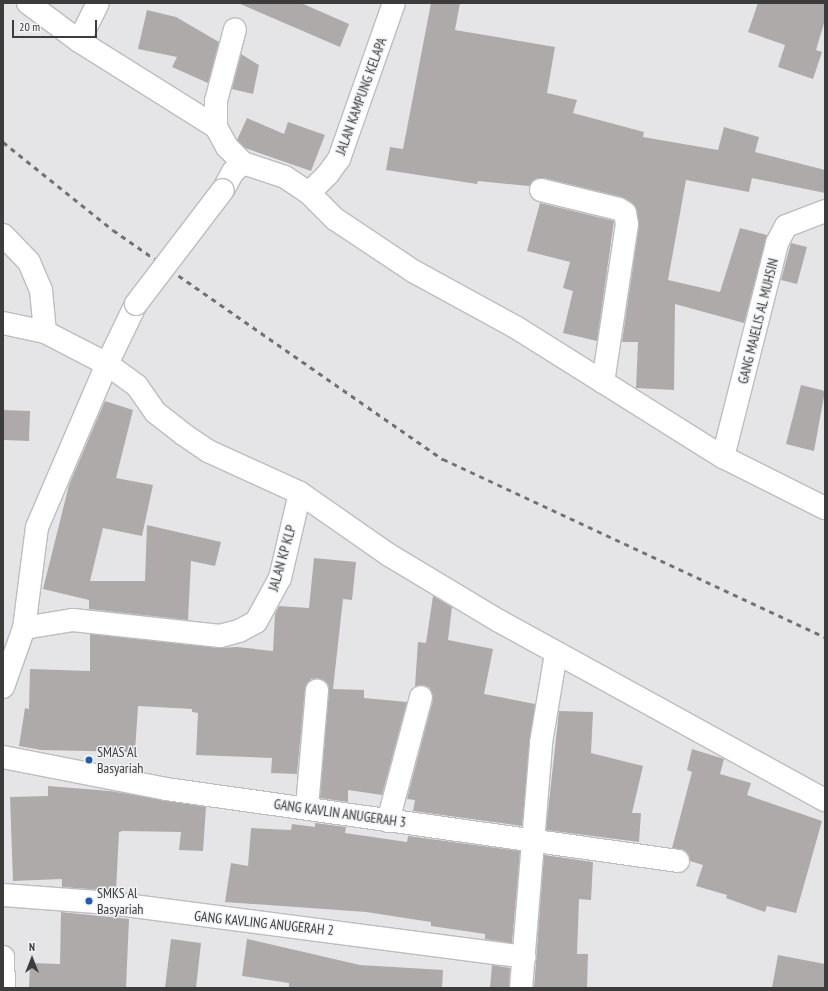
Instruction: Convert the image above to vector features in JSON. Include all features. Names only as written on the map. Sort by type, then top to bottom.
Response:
[{"type":"street","points":[[28,3],[79,42],[216,127]]},
{"type":"street","points":[[79,42],[98,3]]},
{"type":"street","name":"JALAN KAMPUNG KELAPA","points":[[308,193],[339,159],[394,3]]},
{"type":"street","points":[[235,29],[216,101],[216,127],[227,147],[243,163],[286,177],[308,193],[335,219],[413,271],[517,328],[723,458],[825,508]]},
{"type":"street","points":[[3,687],[24,628],[37,526],[108,364],[136,304],[223,190],[233,172],[243,163]]},
{"type":"street","points":[[541,190],[619,209],[625,213],[627,224],[603,382]]},
{"type":"street","name":"GANG MAJELIS AL MUHSIN","points":[[723,458],[777,243],[786,226],[825,211]]},
{"type":"street","points":[[3,235],[29,262],[41,290],[44,332]]},
{"type":"street","points":[[3,323],[44,332],[108,364],[137,386],[155,412],[208,451],[300,493],[389,555],[556,653],[825,800]]},
{"type":"street","name":"JALAN KP KLP","points":[[24,628],[73,620],[220,636],[240,631],[256,622],[280,578],[300,493]]},
{"type":"street","points":[[521,988],[535,839],[541,743],[556,653]]},
{"type":"street","points":[[307,807],[317,690]]},
{"type":"street","points":[[388,821],[421,697]]},
{"type":"street","name":"GANG KAVLIN ANUGERAH 3","points":[[3,757],[166,790],[307,807],[388,821],[535,839],[678,861]]},
{"type":"street","name":"GANG KAVLING ANUGERAH 2","points":[[3,895],[110,903],[525,957]]},
{"type":"street","points":[[3,957],[4,988]]},
{"type":"building","points":[[238,3],[301,3],[349,24],[340,47]]},
{"type":"building","points":[[431,3],[460,3],[455,30],[555,47],[547,93],[577,100],[573,113],[644,132],[643,137],[718,150],[724,127],[759,137],[755,152],[825,170],[825,193],[752,178],[749,192],[686,180],[668,280],[720,292],[740,228],[767,235],[744,323],[675,304],[674,390],[636,388],[638,342],[622,342],[639,226],[637,210],[632,203],[622,197],[544,178],[537,178],[529,186],[478,181],[477,184],[386,170],[390,147],[403,149]]},
{"type":"building","points":[[758,3],[825,3],[825,20],[816,50],[822,52],[813,79],[778,67],[785,45],[748,32]]},
{"type":"building","points":[[147,10],[176,17],[219,42],[208,83],[172,67],[177,57],[138,49]]},
{"type":"building","points":[[241,54],[259,65],[253,94],[232,89]]},
{"type":"building","points":[[247,118],[284,134],[288,122],[325,135],[311,171],[245,148],[237,140]]},
{"type":"building","points":[[540,203],[614,221],[597,341],[563,333],[573,291],[563,288],[570,262],[527,251]]},
{"type":"building","points":[[791,243],[807,247],[797,284],[781,280]]},
{"type":"building","points":[[801,385],[825,391],[814,451],[786,444]]},
{"type":"building","points":[[105,401],[133,410],[116,478],[153,485],[142,536],[103,528],[90,581],[145,581],[147,525],[221,542],[215,566],[191,561],[188,620],[89,609],[89,600],[43,589],[69,485]]},
{"type":"building","points":[[3,410],[30,411],[29,441],[3,440]]},
{"type":"building","points":[[314,558],[356,562],[352,600],[343,599],[333,689],[364,690],[364,698],[407,702],[382,795],[348,790],[348,802],[320,798],[329,691],[328,684],[318,678],[311,679],[305,689],[297,774],[271,773],[272,758],[196,755],[198,713],[192,712],[192,709],[138,706],[135,752],[41,750],[19,746],[25,708],[29,709],[30,669],[90,671],[90,634],[219,648],[237,647],[273,651],[275,614],[279,606],[309,608]]},
{"type":"building","points":[[433,596],[452,607],[448,640],[493,649],[484,694],[535,704],[522,826],[413,811],[415,800],[407,799],[433,700],[430,688],[424,685],[415,686],[418,642],[426,643]]},
{"type":"building","points":[[559,711],[593,712],[591,753],[643,766],[632,813],[641,813],[639,842],[546,830]]},
{"type":"building","points":[[692,749],[724,759],[720,774],[751,783],[747,795],[822,821],[796,913],[767,906],[765,912],[726,898],[727,895],[696,886],[703,865],[690,861],[685,851],[672,848],[692,772],[687,770]]},
{"type":"building","points":[[48,786],[110,791],[206,807],[203,851],[179,850],[181,832],[123,831],[119,832],[116,891],[62,887],[62,879],[13,881],[10,797],[48,796]]},
{"type":"building","points":[[315,823],[346,827],[345,833],[407,842],[408,836],[520,851],[512,943],[485,939],[485,934],[431,926],[431,922],[366,912],[225,902],[231,863],[248,866],[251,828],[291,830],[292,824],[315,827]]},
{"type":"building","points":[[544,855],[593,862],[591,900],[579,899],[577,954],[588,954],[587,988],[534,988]]},
{"type":"building","points":[[61,912],[129,919],[126,988],[29,988],[30,963],[60,964]]},
{"type":"building","points":[[171,939],[201,943],[196,988],[165,988]]},
{"type":"building","points":[[247,939],[360,965],[443,970],[442,988],[289,988],[289,983],[242,976]]},
{"type":"building","points":[[778,955],[825,964],[825,988],[772,988]]},
{"type":"building","points":[[492,965],[510,968],[509,988],[490,988]]},
{"type":"railway","points":[[3,142],[113,230],[443,459],[825,637]]},
{"type":"place","name":"SMAS Al Basyariah","points":[[89,760]]},
{"type":"place","name":"SMKS Al Basyariah","points":[[89,901]]}]
